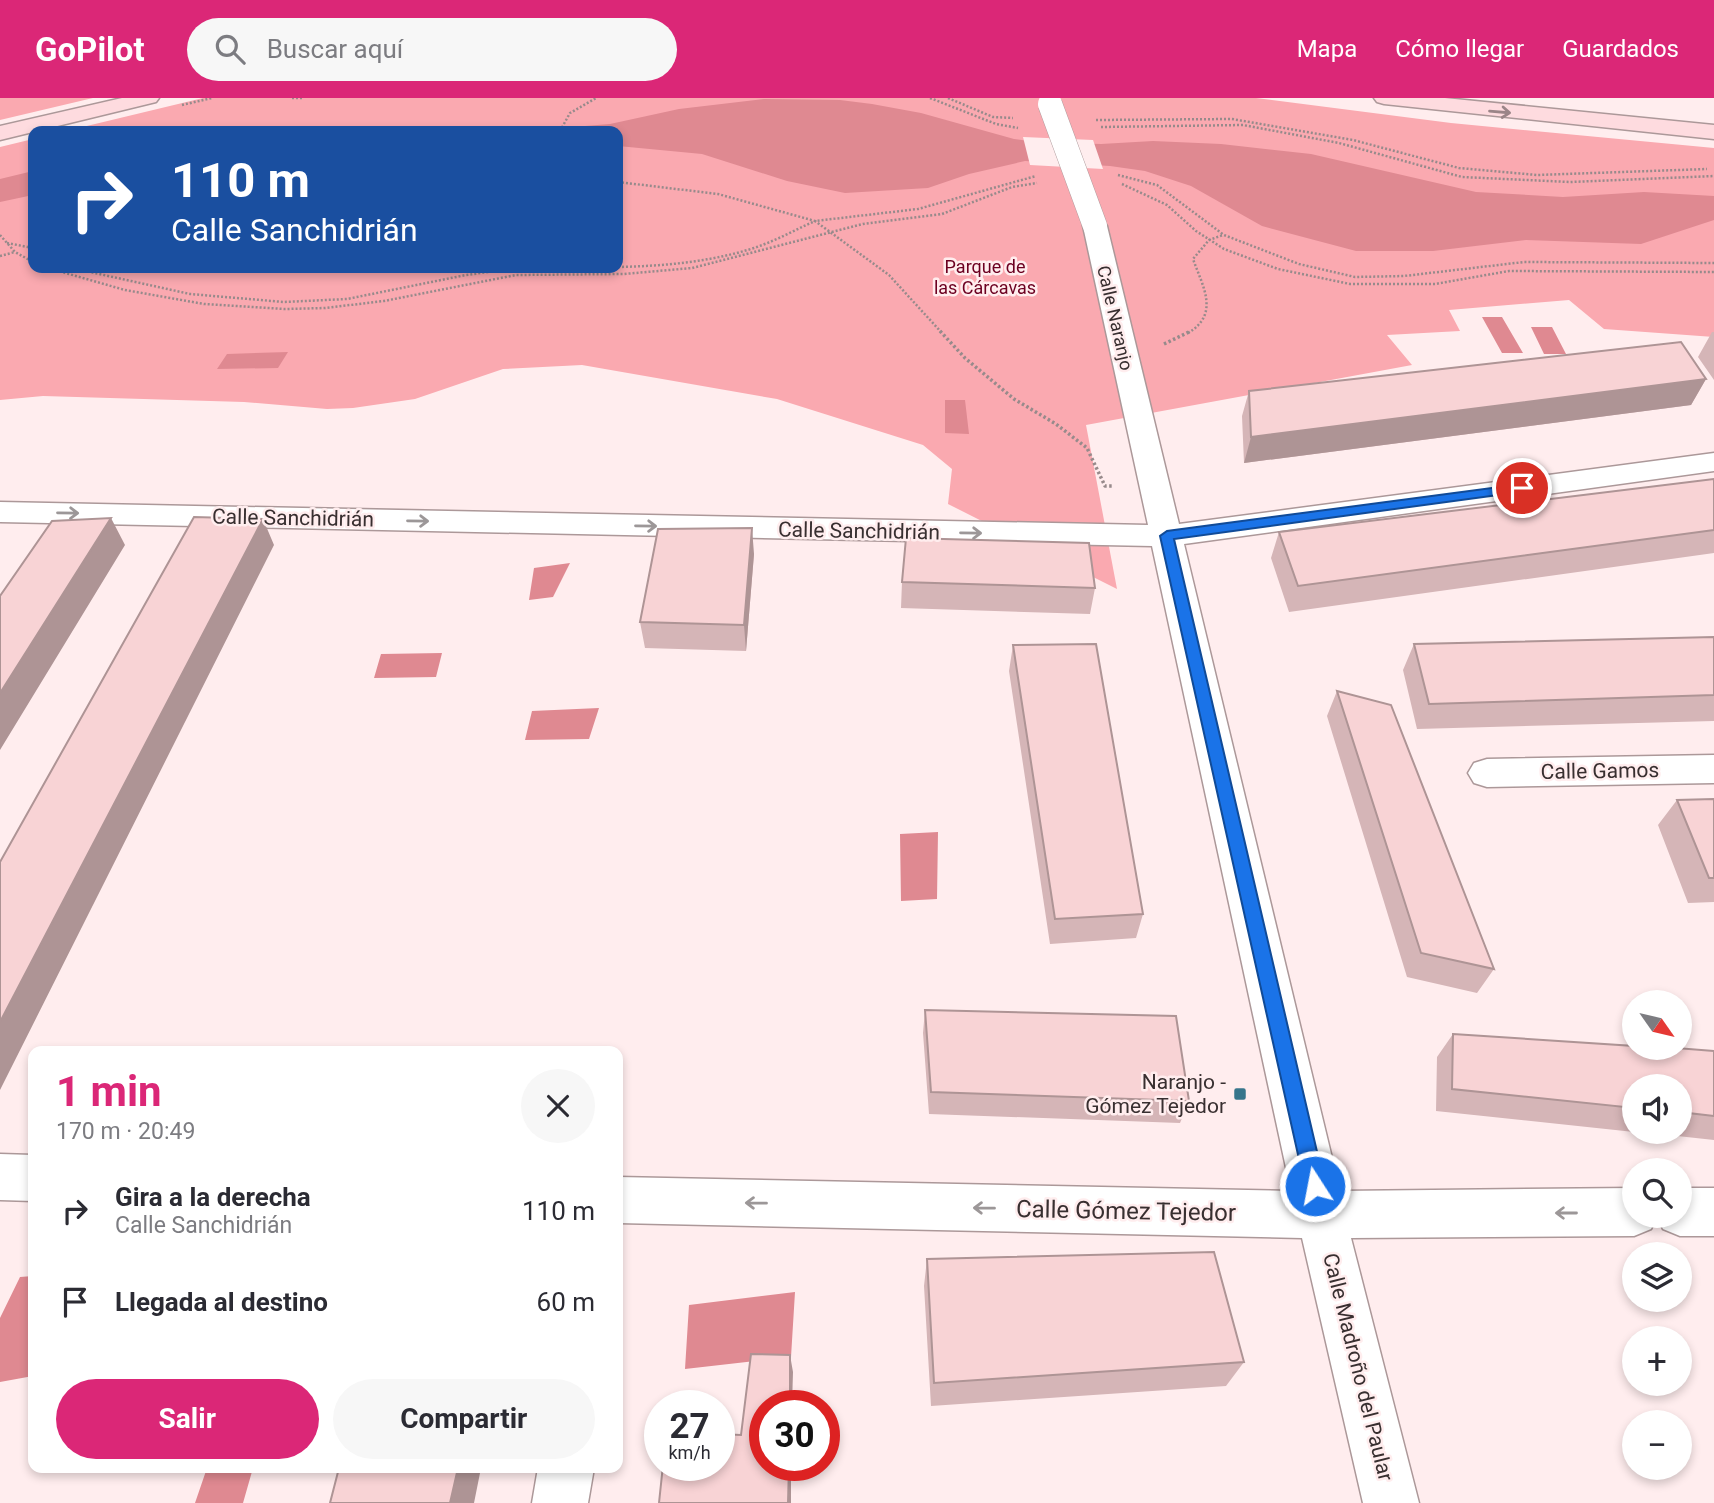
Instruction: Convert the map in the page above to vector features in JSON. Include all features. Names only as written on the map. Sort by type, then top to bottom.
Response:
[{"type":"main road","points":[[30,126],[149,98]]},
{"type":"main road","points":[[1384,98],[1714,132]]},
{"type":"main road","points":[[1535,98],[1714,115]]},
{"type":"main road","points":[[0,133],[28,126]]},
{"type":"street","name":"Calle Naranjo","points":[[1049,100],[1094,226],[1167,536]]},
{"type":"street","name":"Calle Sanchidrián","points":[[0,512],[1167,536],[1714,462]]},
{"type":"street","name":"Calle Madroño del Paular","points":[[1167,536],[1321,1215],[1391,1503]]},
{"type":"street","name":"Calle Gamos","points":[[1486,773],[1714,768]]},
{"type":"street","points":[[0,1177],[28,1178]]},
{"type":"street","name":"Calle Gómez Tejedor","points":[[623,1200],[1321,1215],[1622,1212]]},
{"type":"street","points":[[1692,1212],[1714,1212]]},
{"type":"street","points":[[561,1503],[565,1473]]},
{"type":"path","points":[[292,98],[302,98]]},
{"type":"path","points":[[561,126],[578,106],[596,98]]},
{"type":"path","points":[[930,98],[996,124],[1021,128]]},
{"type":"path","points":[[948,98],[993,117],[1018,118]]},
{"type":"path","points":[[1094,120],[1232,119],[1353,140],[1459,168],[1537,175],[1714,168]]},
{"type":"path","points":[[1097,128],[1243,125],[1339,143],[1462,177],[1570,182],[1714,176]]},
{"type":"path","points":[[623,267],[649,267],[719,256],[757,246],[815,221],[918,209],[1043,175]]},
{"type":"path","points":[[1106,175],[1138,178],[1157,185],[1224,235],[1299,264],[1355,277],[1378,278],[1524,262],[1714,263]]},
{"type":"path","points":[[1113,182],[1150,195],[1167,205],[1209,240],[1251,260],[1350,284],[1435,284],[1509,271],[1714,272]]},
{"type":"path","points":[[623,183],[718,194],[815,221],[889,275],[984,375],[1014,399],[1056,424],[1087,448],[1105,486],[1153,485]]},
{"type":"path","points":[[63,273],[92,283],[163,298],[233,307],[329,307],[401,298],[518,275],[622,274],[693,268],[829,231],[868,223],[943,214],[1009,188],[1043,183]]},
{"type":"path","points":[[0,235],[15,252],[28,259]]},
{"type":"path","points":[[1125,360],[1191,332],[1204,323],[1209,314],[1208,305],[1193,259],[1209,240],[1224,235]]},
{"type":"path","points":[[6,243],[28,247]]},
{"type":"path","points":[[0,256],[15,252]]},
{"type":"path","points":[[92,273],[151,288],[202,295],[313,302],[378,294],[465,273]]},
{"type":"green space","points":[[0,98],[93,98],[0,120]]},
{"type":"green space","name":"Parque de las Cárcavas","points":[[203,98],[1256,98],[1451,123],[1714,148],[1714,337],[1604,329],[1569,300],[1449,310],[1460,331],[1387,335],[1412,365],[1086,425],[1117,589],[948,504],[952,469],[923,445],[777,399],[582,365],[503,369],[415,399],[353,408],[43,396],[0,400],[0,147],[28,140],[28,273],[623,273],[623,126],[87,126]]},
{"type":"shaded area","points":[[764,99],[840,100],[921,113],[1014,139],[1037,142],[1101,144],[1153,141],[1221,144],[1311,154],[1476,192],[1563,197],[1644,192],[1714,196],[1714,220],[1641,244],[1526,240],[1433,251],[1356,251],[1262,226],[1191,186],[1145,171],[1025,161],[969,174],[928,188],[845,193],[787,181],[702,154],[623,146],[623,126],[585,126],[610,124],[679,109]]},
{"type":"shaded area","points":[[28,172],[28,196],[0,202],[0,179]]},
{"type":"shaded area","points":[[1482,317],[1502,317],[1523,353],[1502,353]]},
{"type":"shaded area","points":[[1531,327],[1552,327],[1566,354],[1544,354]]},
{"type":"shaded area","points":[[288,352],[278,368],[217,369],[227,354]]},
{"type":"shaded area","points":[[945,400],[965,400],[969,434],[945,433]]},
{"type":"shaded area","points":[[570,563],[553,597],[529,600],[534,568]]},
{"type":"shaded area","points":[[442,653],[436,677],[374,678],[381,654]]},
{"type":"shaded area","points":[[599,708],[589,739],[525,740],[532,711]]},
{"type":"shaded area","points":[[938,832],[937,899],[901,901],[900,834]]},
{"type":"shaded area","points":[[28,1276],[28,1377],[0,1382],[0,1318],[20,1277]]},
{"type":"shaded area","points":[[795,1292],[791,1357],[685,1369],[689,1305]]},
{"type":"shaded area","points":[[205,1473],[252,1473],[243,1503],[195,1503]]},
{"type":"pier","points":[[1023,137],[1093,140],[1103,169],[1030,165]]},
{"type":"building","points":[[1681,342],[1706,379],[1251,437],[1249,391]]},
{"type":"building","points":[[1714,479],[1714,530],[1298,586],[1279,532]]},
{"type":"building","points":[[194,517],[263,519],[0,1022],[0,862]]},
{"type":"building","points":[[111,518],[0,693],[0,596],[52,521]]},
{"type":"building","points":[[752,528],[744,625],[640,622],[658,529]]},
{"type":"building","points":[[906,538],[1089,543],[1095,588],[902,582]]},
{"type":"building","points":[[1714,637],[1714,695],[1429,704],[1414,644]]},
{"type":"building","points":[[1096,644],[1143,914],[1055,919],[1013,645]]},
{"type":"building","points":[[1337,691],[1391,705],[1494,969],[1421,953]]},
{"type":"building","points":[[1714,799],[1714,878],[1709,878],[1677,800]]},
{"type":"building","points":[[925,1010],[1176,1016],[1189,1101],[931,1092]]},
{"type":"building","points":[[1453,1034],[1622,1045],[1622,1060],[1692,1060],[1692,1049],[1714,1051],[1714,1116],[1692,1113],[1692,1074],[1622,1074],[1622,1107],[1452,1089]]},
{"type":"building","points":[[1214,1252],[1244,1362],[934,1383],[927,1259]]},
{"type":"building","points":[[751,1354],[790,1355],[790,1390],[749,1390],[749,1481],[789,1481],[788,1503],[659,1503],[661,1481],[735,1481],[735,1435],[741,1435]]},
{"type":"building","points":[[338,1473],[457,1473],[450,1503],[330,1503]]},
{"type":"place","name":"Naranjo - Gómez Tejedor","points":[[1240,1094]]},
{"type":"route","points":[[1315,1186],[1167,536],[1522,488]]}]
